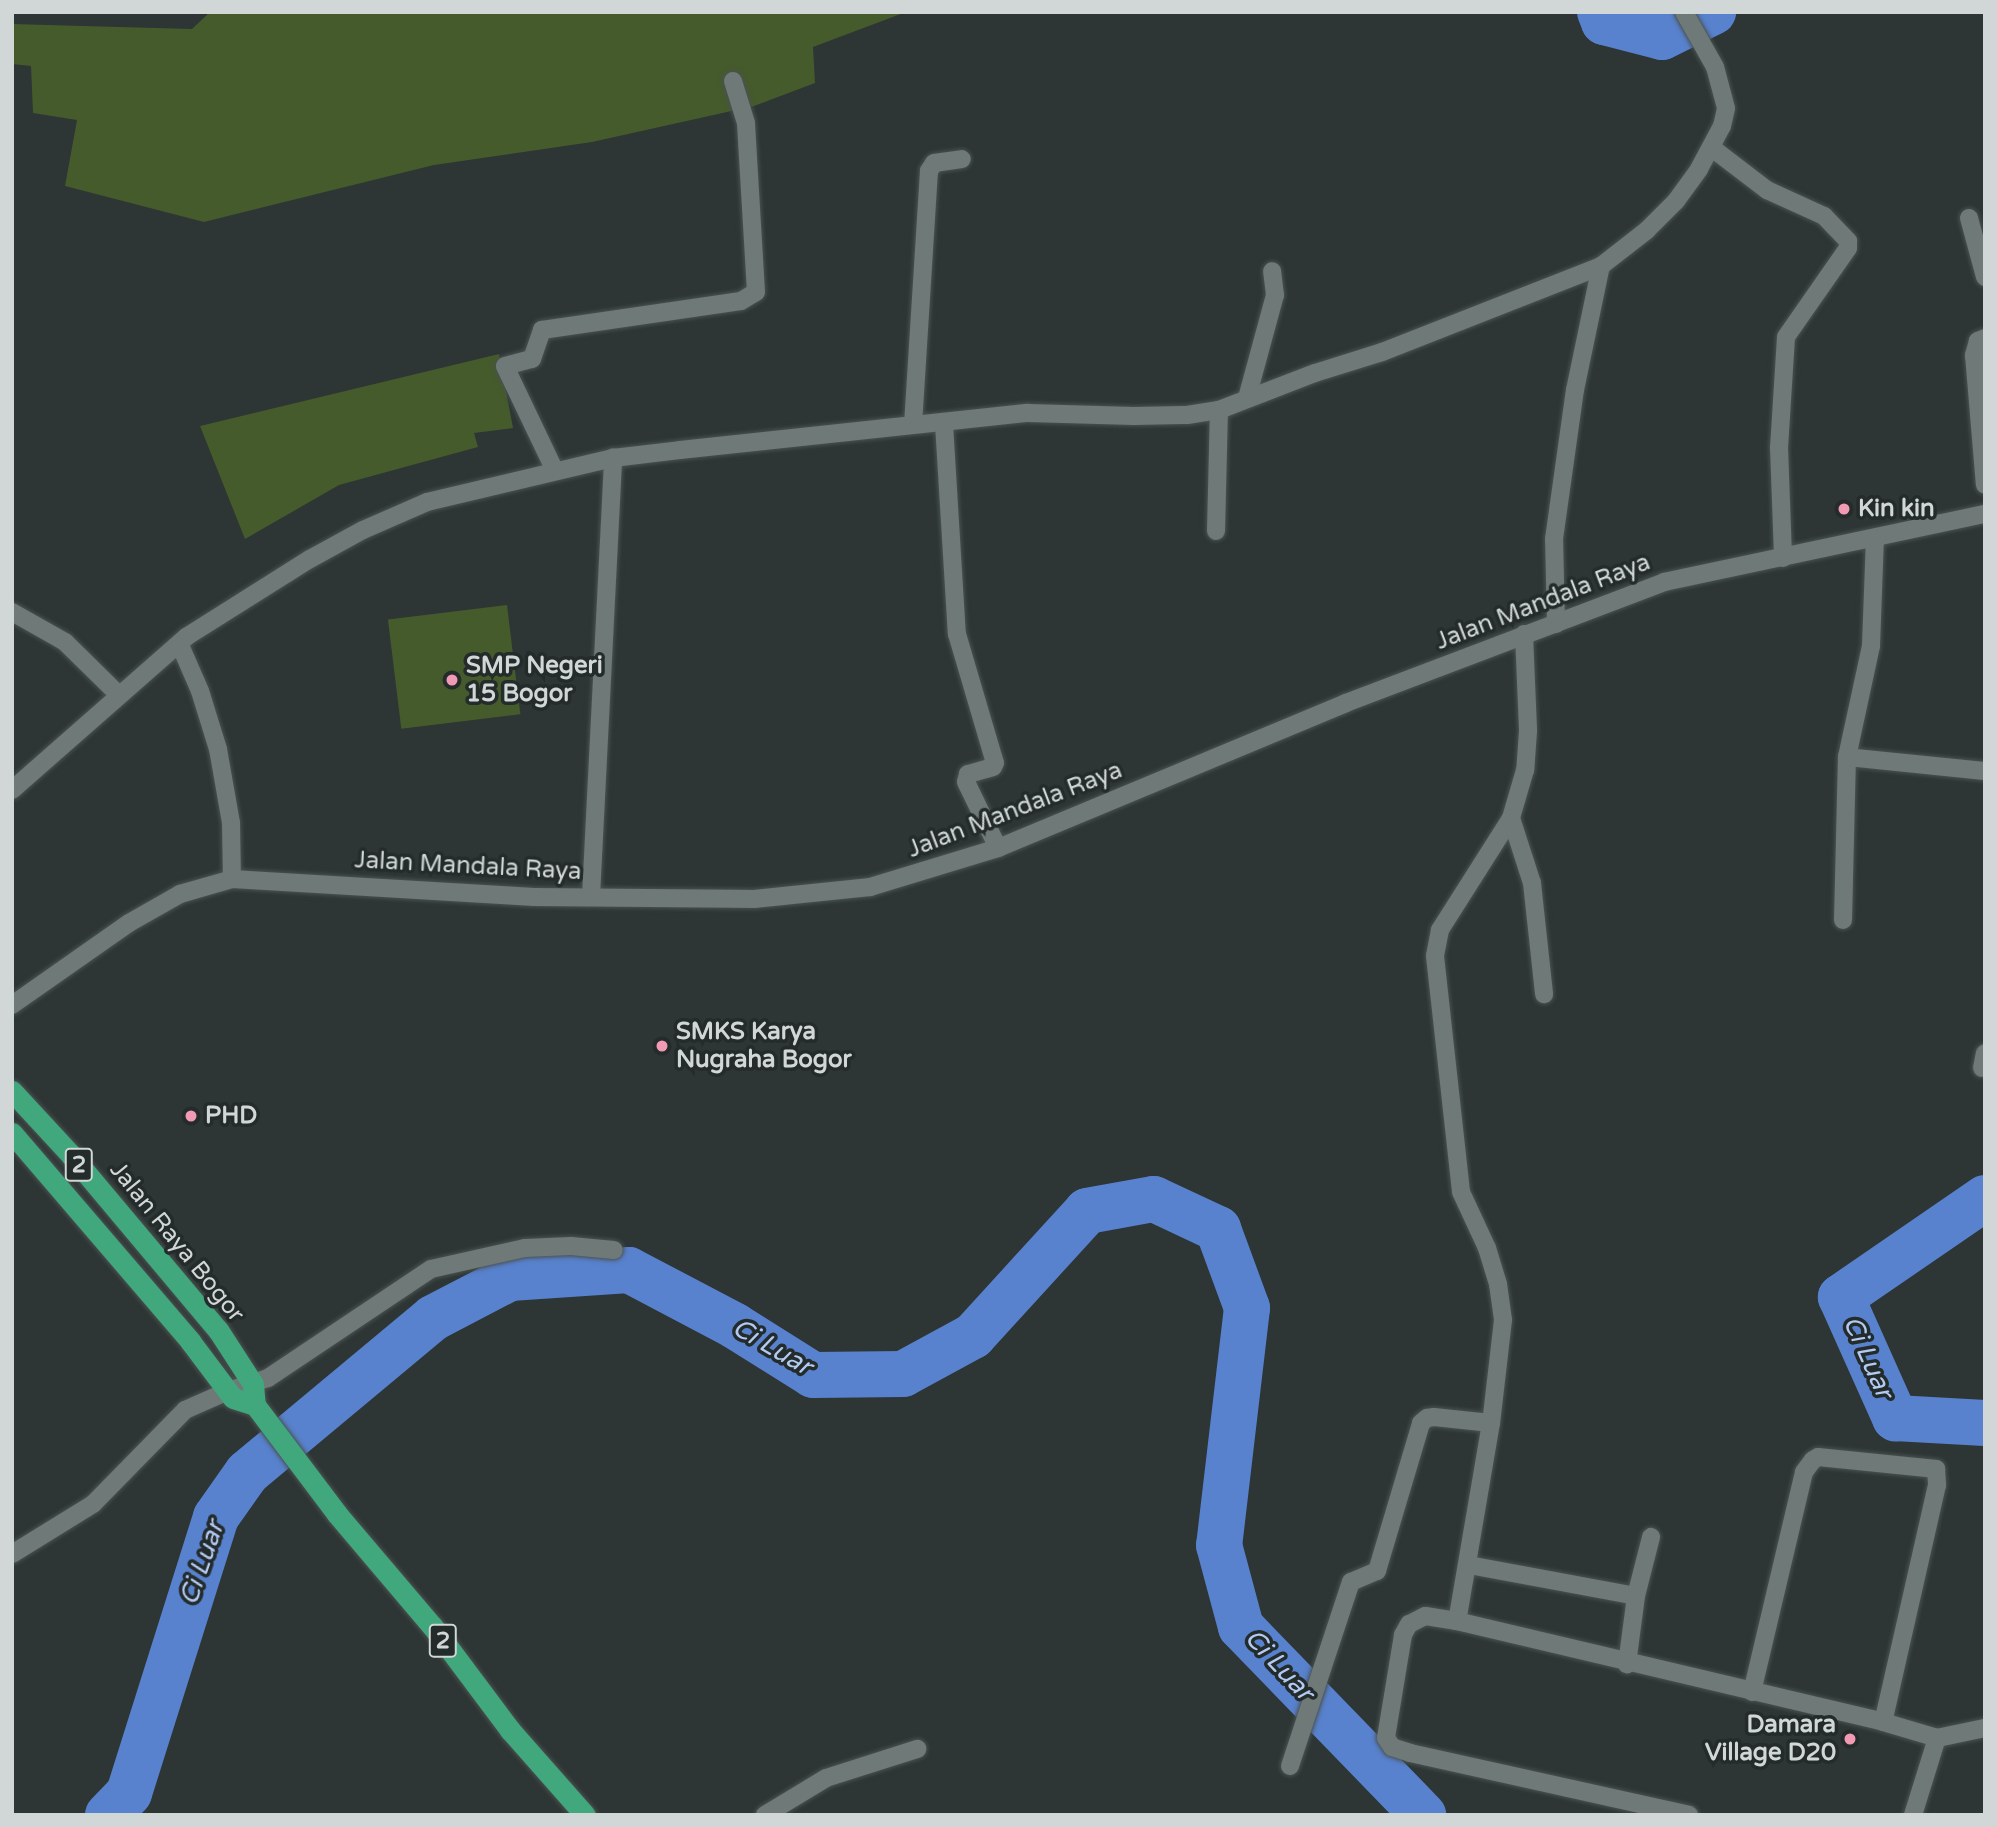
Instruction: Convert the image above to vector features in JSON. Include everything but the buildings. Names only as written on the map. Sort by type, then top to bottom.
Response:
[{"type":"highway","name":"Jalan Raya Bogor","points":[[12,1091],[71,1155],[218,1330],[255,1400]]},
{"type":"highway","name":"2","points":[[12,1133],[184,1333],[233,1398],[255,1400],[337,1514],[433,1627],[510,1730],[584,1815]]},
{"type":"street","points":[[12,790],[186,637],[223,612],[363,530],[427,502],[614,458],[1028,413],[1133,416],[1187,415],[1219,410],[1382,352],[1601,266],[1647,230],[1676,201],[1712,148],[1726,108],[1711,59],[1684,12]]},
{"type":"street","points":[[555,471],[505,366],[532,359],[542,330],[741,301],[756,292],[746,124],[733,80]]},
{"type":"street","points":[[1712,148],[1767,190],[1824,216],[1848,241],[1848,248],[1786,337],[1779,447],[1783,558]]},
{"type":"street","points":[[913,425],[929,171],[934,163],[962,159]]},
{"type":"street","points":[[1969,218],[1985,276]]},
{"type":"street","points":[[1556,624],[1554,539],[1575,390],[1601,266]]},
{"type":"street","points":[[1247,398],[1275,295],[1272,271]]},
{"type":"street","points":[[1985,338],[1978,341],[1974,355],[1985,485]]},
{"type":"street","points":[[1216,531],[1219,410]]},
{"type":"street","points":[[944,424],[957,634],[978,715],[995,763],[993,767],[968,774],[966,782],[998,848]]},
{"type":"street","points":[[591,897],[614,458]]},
{"type":"street","name":"Jalan Mandala Raya","points":[[12,1005],[129,923],[180,894],[232,879],[534,897],[754,900],[870,887],[998,848],[1524,634],[1664,582],[1985,514]]},
{"type":"street","points":[[1843,920],[1847,757],[1871,646],[1875,538]]},
{"type":"street","points":[[12,612],[65,642],[118,694]]},
{"type":"street","points":[[1457,1621],[1469,1565],[1491,1423],[1503,1320],[1498,1284],[1487,1248],[1461,1192],[1435,956],[1440,930],[1511,818],[1525,770],[1528,731],[1524,634]]},
{"type":"street","points":[[180,645],[200,691],[218,750],[231,822],[232,879]]},
{"type":"street","points":[[1847,757],[1985,771]]},
{"type":"street","points":[[1511,818],[1532,883],[1544,994]]},
{"type":"street","points":[[255,1400],[268,1378],[431,1269],[525,1248],[614,1250]]},
{"type":"street","points":[[12,1554],[93,1504],[185,1410],[228,1391]]},
{"type":"street","points":[[1290,1766],[1351,1582],[1377,1571],[1421,1423],[1434,1417],[1491,1423]]},
{"type":"street","points":[[1752,1692],[1804,1472],[1813,1460],[1818,1457],[1936,1469],[1937,1485],[1883,1722]]},
{"type":"street","points":[[1627,1664],[1636,1596],[1651,1537]]},
{"type":"street","points":[[1469,1565],[1636,1596]]},
{"type":"street","points":[[1689,1815],[1392,1747],[1386,1738],[1403,1635],[1409,1624],[1425,1616],[1457,1621],[1627,1664],[1883,1722],[1937,1738],[1985,1728]]},
{"type":"street","points":[[1913,1815],[1937,1738]]},
{"type":"street","points":[[765,1815],[826,1778],[917,1749]]},
{"type":"green space","points":[[210,12],[906,12],[813,47],[815,83],[754,106],[592,142],[434,165],[204,222],[65,186],[77,120],[33,113],[31,66],[12,64],[12,24],[192,29]]},
{"type":"green space","points":[[499,354],[513,428],[474,433],[478,447],[339,485],[245,539],[200,426]]},
{"type":"green space","points":[[507,605],[520,714],[401,729],[388,620]]},
{"type":"waterway","points":[[1600,12],[1604,22],[1662,37],[1713,12]]},
{"type":"waterway","name":"Ci Luar","points":[[1985,1198],[1841,1297],[1895,1418],[1985,1423]]},
{"type":"waterway","name":"Ci Luar","points":[[108,1815],[129,1793],[216,1517],[247,1473],[433,1318],[510,1278],[629,1270],[735,1326],[813,1375],[903,1374],[973,1336],[1087,1211],[1154,1199],[1218,1229],[1247,1308],[1219,1545],[1241,1627],[1423,1815]]},
{"type":"place","name":"Kin kin","points":[[1844,509]]},
{"type":"place","name":"SMP Negeri 15 Bogor","points":[[452,680]]},
{"type":"place","name":"SMKS Karya Nugraha Bogor","points":[[662,1046]]},
{"type":"place","name":"PHD","points":[[191,1116]]},
{"type":"place","name":"Damara Village D20","points":[[1850,1739]]}]
